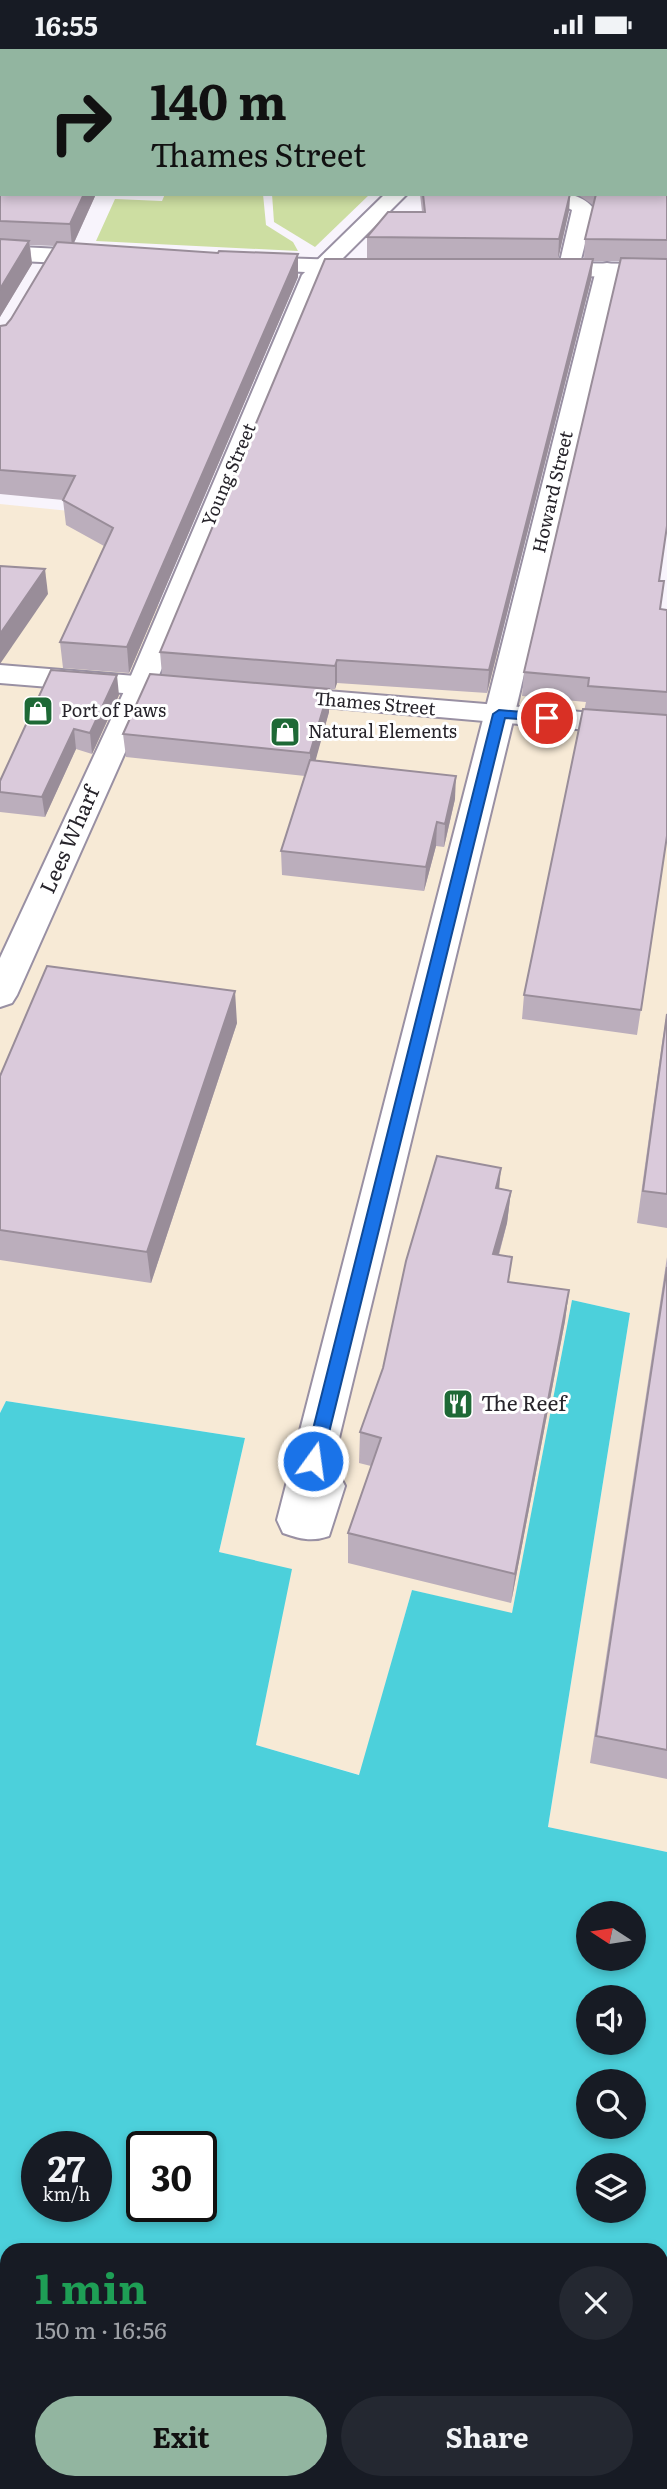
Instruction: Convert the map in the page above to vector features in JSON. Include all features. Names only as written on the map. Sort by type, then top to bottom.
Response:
[{"type":"street","points":[[318,267],[395,196]]},
{"type":"street","points":[[539,196],[570,201],[579,204],[583,209],[569,270]]},
{"type":"street","points":[[0,253],[45,265],[118,259]]},
{"type":"street","points":[[225,263],[402,268]]},
{"type":"street","name":"Young Street","points":[[141,685],[318,267]]},
{"type":"street","points":[[513,270],[667,271]]},
{"type":"street","name":"Howard Street","points":[[306,1488],[607,270]]},
{"type":"street","name":"Thames Street","points":[[0,674],[667,728]]},
{"type":"street","name":"Lees Wharf","points":[[0,995],[141,685]]},
{"type":"shaded area","points":[[0,504],[179,522],[142,604],[486,631],[481,650],[667,668],[667,1852],[548,1827],[630,1313],[572,1300],[512,1614],[412,1590],[360,1775],[256,1745],[291,1570],[219,1552],[245,1438],[6,1401],[0,1413]]},
{"type":"green space","points":[[164,196],[263,196],[266,225],[293,242],[298,251],[96,241],[115,199],[162,201]]},
{"type":"green space","points":[[272,196],[368,196],[315,247],[274,222]]},
{"type":"water","points":[[572,1300],[630,1313],[548,1827],[667,1852],[667,2243],[0,2243],[0,1413],[6,1401],[245,1438],[219,1552],[292,1569],[256,1745],[359,1775],[412,1590],[512,1613]]},
{"type":"building","points":[[0,196],[83,196],[70,224],[0,221]]},
{"type":"building","points":[[423,196],[570,196],[559,239],[367,237],[388,212],[425,212]]},
{"type":"building","points":[[596,196],[667,196],[667,240],[585,239]]},
{"type":"building","points":[[0,239],[29,241],[0,289]]},
{"type":"building","points":[[57,242],[218,253],[298,254],[127,647],[60,642],[113,528],[63,500],[75,476],[0,470],[0,326],[6,325],[11,319]]},
{"type":"building","points":[[621,258],[667,259],[667,526],[659,581],[664,581],[660,609],[667,610],[667,692],[588,686],[589,678],[524,672]]},
{"type":"building","points":[[325,259],[593,259],[489,670],[337,660],[335,666],[160,652]]},
{"type":"building","points":[[0,566],[45,569],[0,634]]},
{"type":"building","points":[[51,670],[117,675],[90,733],[74,729],[42,797],[0,792],[0,781]]},
{"type":"building","points":[[150,674],[329,689],[310,753],[123,734]]},
{"type":"building","points":[[583,709],[667,715],[667,836],[641,1010],[524,995]]},
{"type":"building","points":[[310,760],[456,776],[445,824],[437,822],[426,867],[281,851]]},
{"type":"building","points":[[47,966],[235,991],[147,1252],[0,1230],[0,1076]]},
{"type":"building","points":[[667,1014],[667,1194],[643,1191]]},
{"type":"building","name":"The Reef","points":[[437,1156],[501,1168],[496,1188],[511,1191],[493,1254],[512,1257],[508,1282],[569,1290],[515,1574],[348,1533],[381,1438],[360,1432],[383,1368],[406,1261]]},
{"type":"building","points":[[667,1267],[667,1750],[596,1736]]},
{"type":"place","name":"Port of Paws","points":[[38,711]]},
{"type":"place","name":"Natural Elements","points":[[285,732]]},
{"type":"place","name":"The Reef","points":[[458,1404]]},
{"type":"route","points":[[313,1461],[499,714],[547,718]]}]
